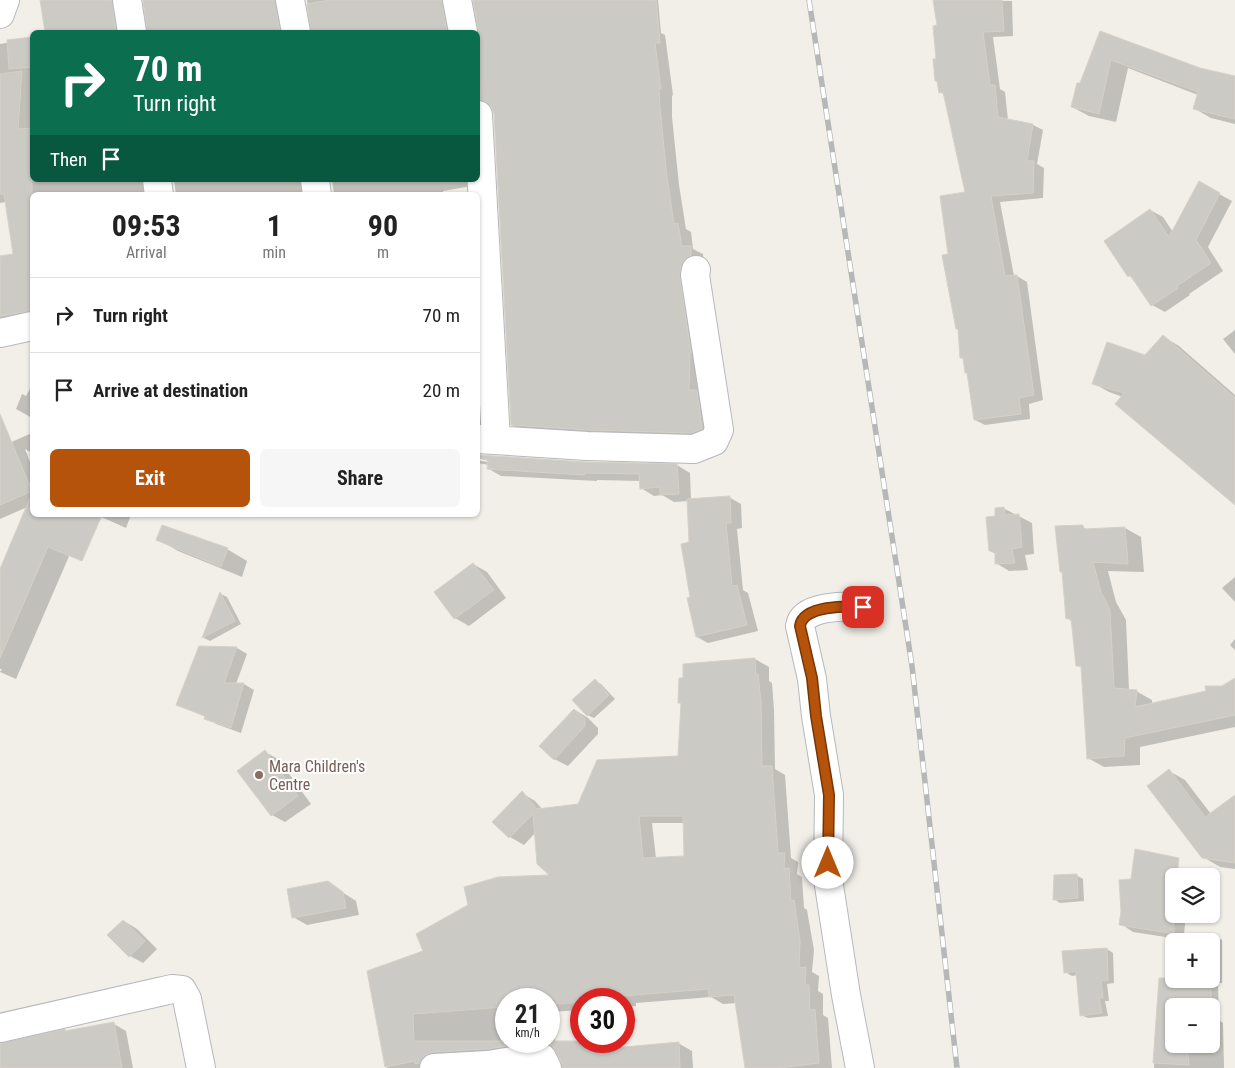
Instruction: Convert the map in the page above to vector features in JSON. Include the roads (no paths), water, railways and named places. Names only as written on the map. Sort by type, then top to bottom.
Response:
[{"type":"street","points":[[0,14],[5,0]]},
{"type":"street","points":[[127,0],[132,30]]},
{"type":"street","points":[[290,0],[296,30]]},
{"type":"street","points":[[457,0],[463,30]]},
{"type":"street","points":[[480,182],[487,440],[587,446],[694,449],[714,441],[719,430],[694,275],[696,270]]},
{"type":"street","points":[[0,333],[30,326]]},
{"type":"street","points":[[860,1068],[846,995],[828,879],[829,795],[816,716],[812,678],[800,621],[805,616],[819,610],[847,606],[863,607]]},
{"type":"street","points":[[0,1028],[172,989],[182,990],[187,999],[200,1068]]},
{"type":"street","points":[[434,1068],[488,1065],[538,1057],[542,1058],[547,1068]]},
{"type":"railway","points":[[809,0],[912,666],[957,1068]]},
{"type":"place","name":"Mara Children's Centre","points":[[259,775]]}]
